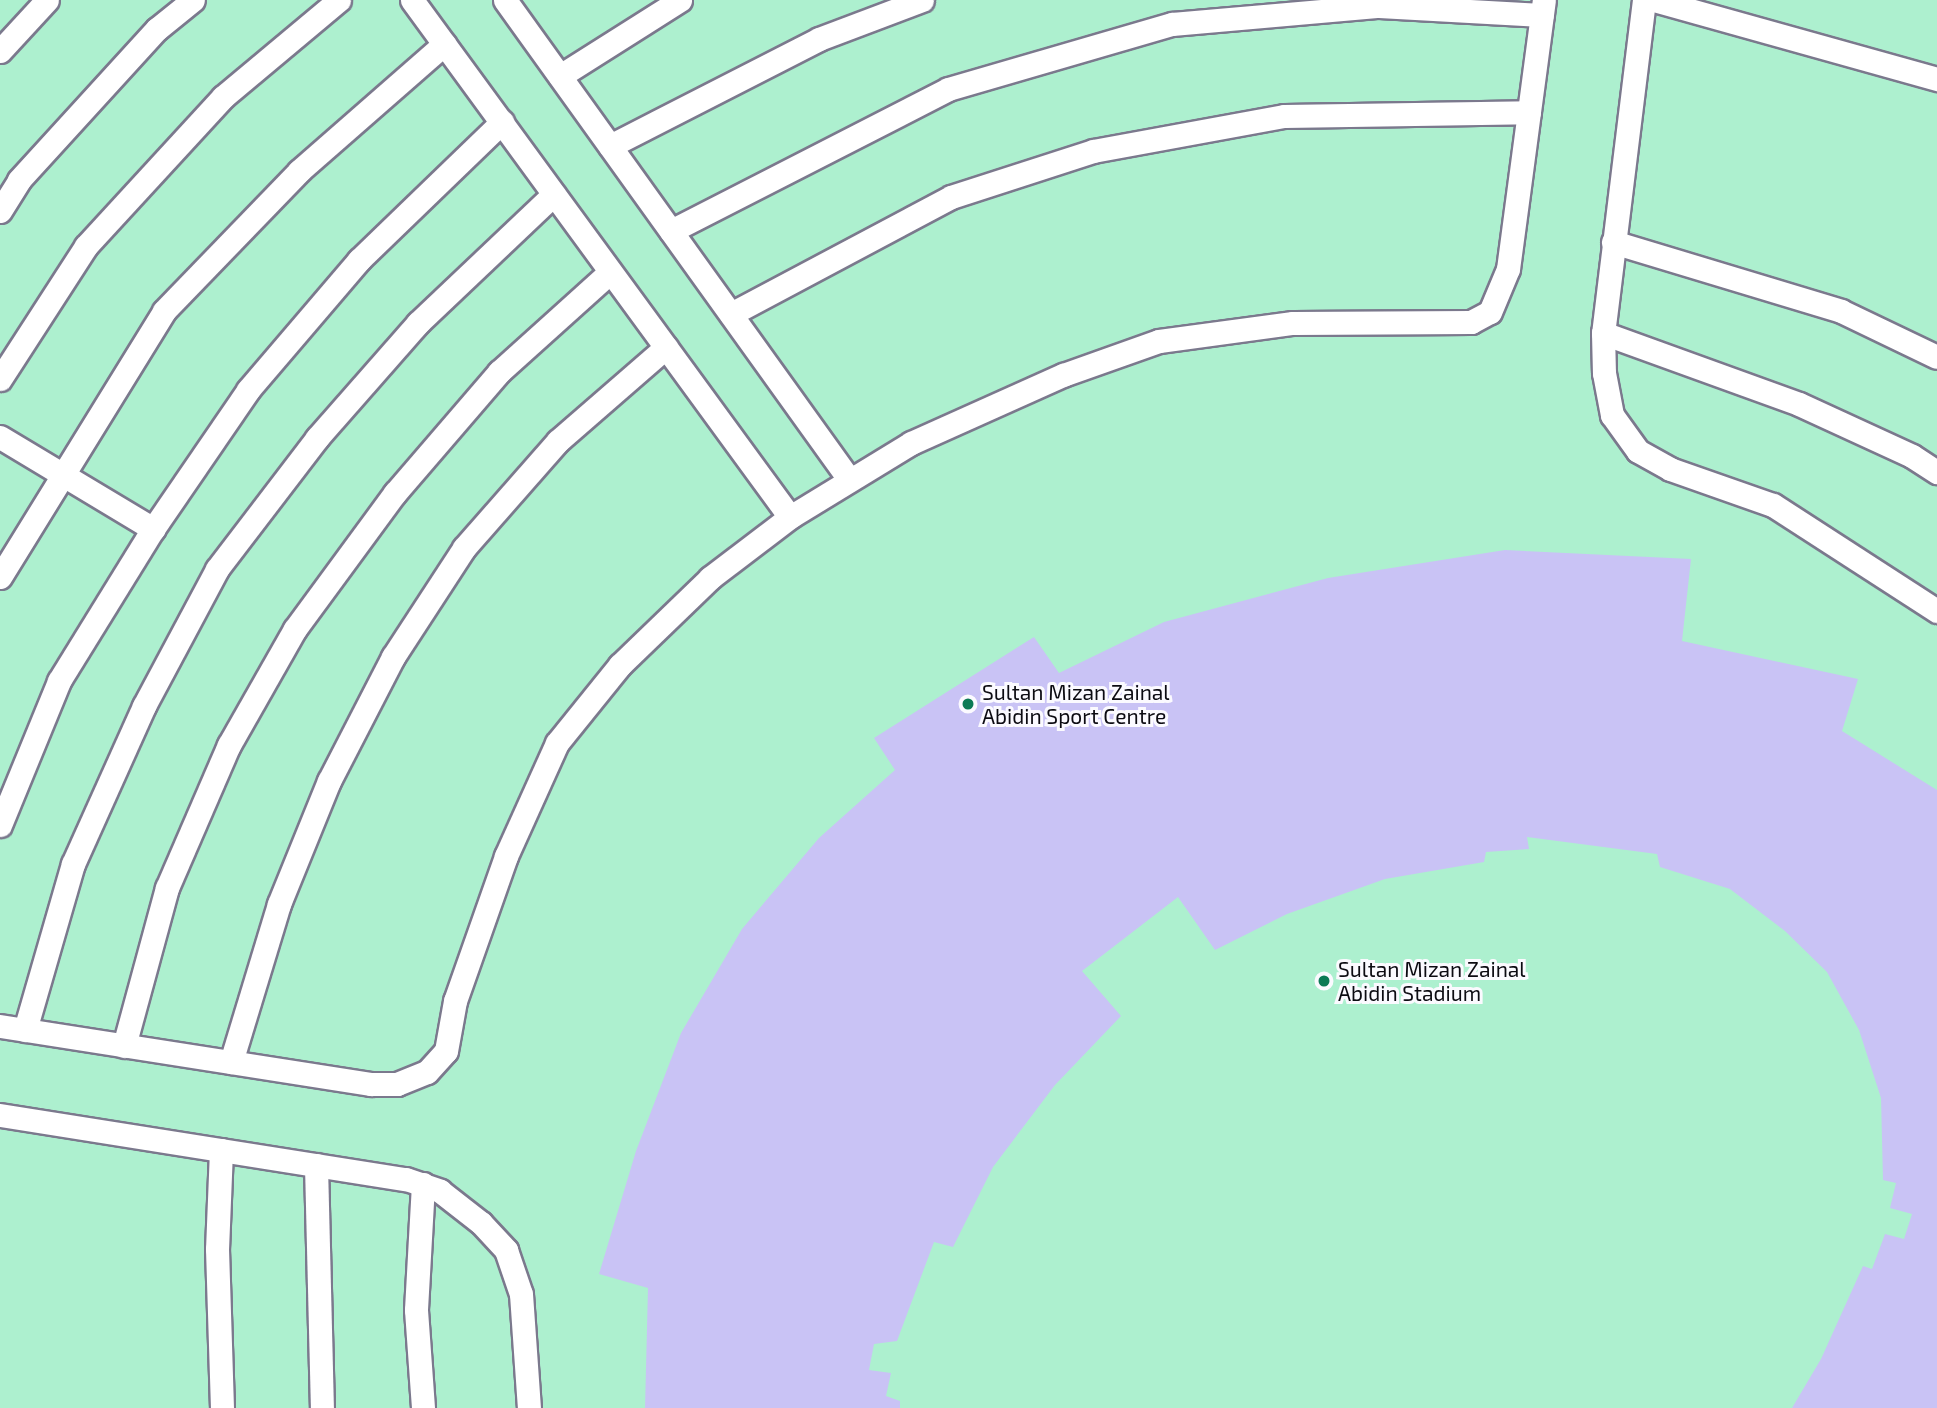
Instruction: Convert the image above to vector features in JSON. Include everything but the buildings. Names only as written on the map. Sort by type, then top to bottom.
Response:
[{"type":"lane","points":[[0,51],[47,0]]},
{"type":"lane","points":[[0,211],[19,180],[157,29],[193,0]]},
{"type":"lane","points":[[0,379],[86,246],[223,97],[339,0]]},
{"type":"lane","points":[[412,0],[790,517]]},
{"type":"lane","points":[[560,76],[680,0]]},
{"type":"lane","points":[[610,146],[819,39],[898,4],[922,0]]},
{"type":"lane","points":[[1644,0],[1603,333],[1604,373],[1612,415],[1638,451],[1670,469],[1773,505],[1937,611]]},
{"type":"lane","points":[[1654,0],[1937,79]]},
{"type":"lane","points":[[508,1],[849,479]]},
{"type":"lane","points":[[0,1026],[371,1084],[397,1084],[427,1072],[446,1051],[456,1001],[506,856],[557,743],[620,665],[692,595],[790,517],[911,443],[1038,386],[1159,341],[1293,323],[1471,322],[1490,312],[1508,269],[1543,7],[1379,6],[1172,24],[948,89],[671,231]]},
{"type":"lane","points":[[0,577],[61,473],[164,311],[299,171],[444,44]]},
{"type":"lane","points":[[731,314],[951,197],[1093,151],[1283,116],[1529,112]]},
{"type":"lane","points":[[0,825],[59,681],[153,529],[248,390],[359,260],[502,122]]},
{"type":"lane","points":[[25,1030],[73,864],[144,706],[217,569],[317,438],[418,323],[554,194]]},
{"type":"lane","points":[[1613,242],[1841,311],[1937,357]]},
{"type":"lane","points":[[124,1046],[167,888],[229,745],[295,629],[395,493],[499,372],[610,272]]},
{"type":"lane","points":[[1603,333],[1799,404],[1912,456],[1937,472]]},
{"type":"lane","points":[[231,1062],[279,904],[329,781],[393,657],[464,548],[558,441],[666,347]]},
{"type":"lane","points":[[0,437],[153,529]]},
{"type":"lane","points":[[0,1115],[316,1165],[423,1184],[440,1191],[471,1215],[506,1250],[521,1294],[528,1408]]},
{"type":"lane","points":[[221,1150],[217,1249],[222,1408]]},
{"type":"lane","points":[[316,1165],[322,1408]]},
{"type":"lane","points":[[423,1184],[416,1310],[423,1408]]},
{"type":"green space","name":"Sultan Mizan Zainal Abidin Sport Centre","points":[[0,0],[1937,0],[1937,1408],[0,1408]]},
{"type":"place","name":"Sultan Mizan Zainal Abidin Sport Centre","points":[[968,704]]},
{"type":"place","name":"Sultan Mizan Zainal Abidin Stadium","points":[[1324,981]]}]
